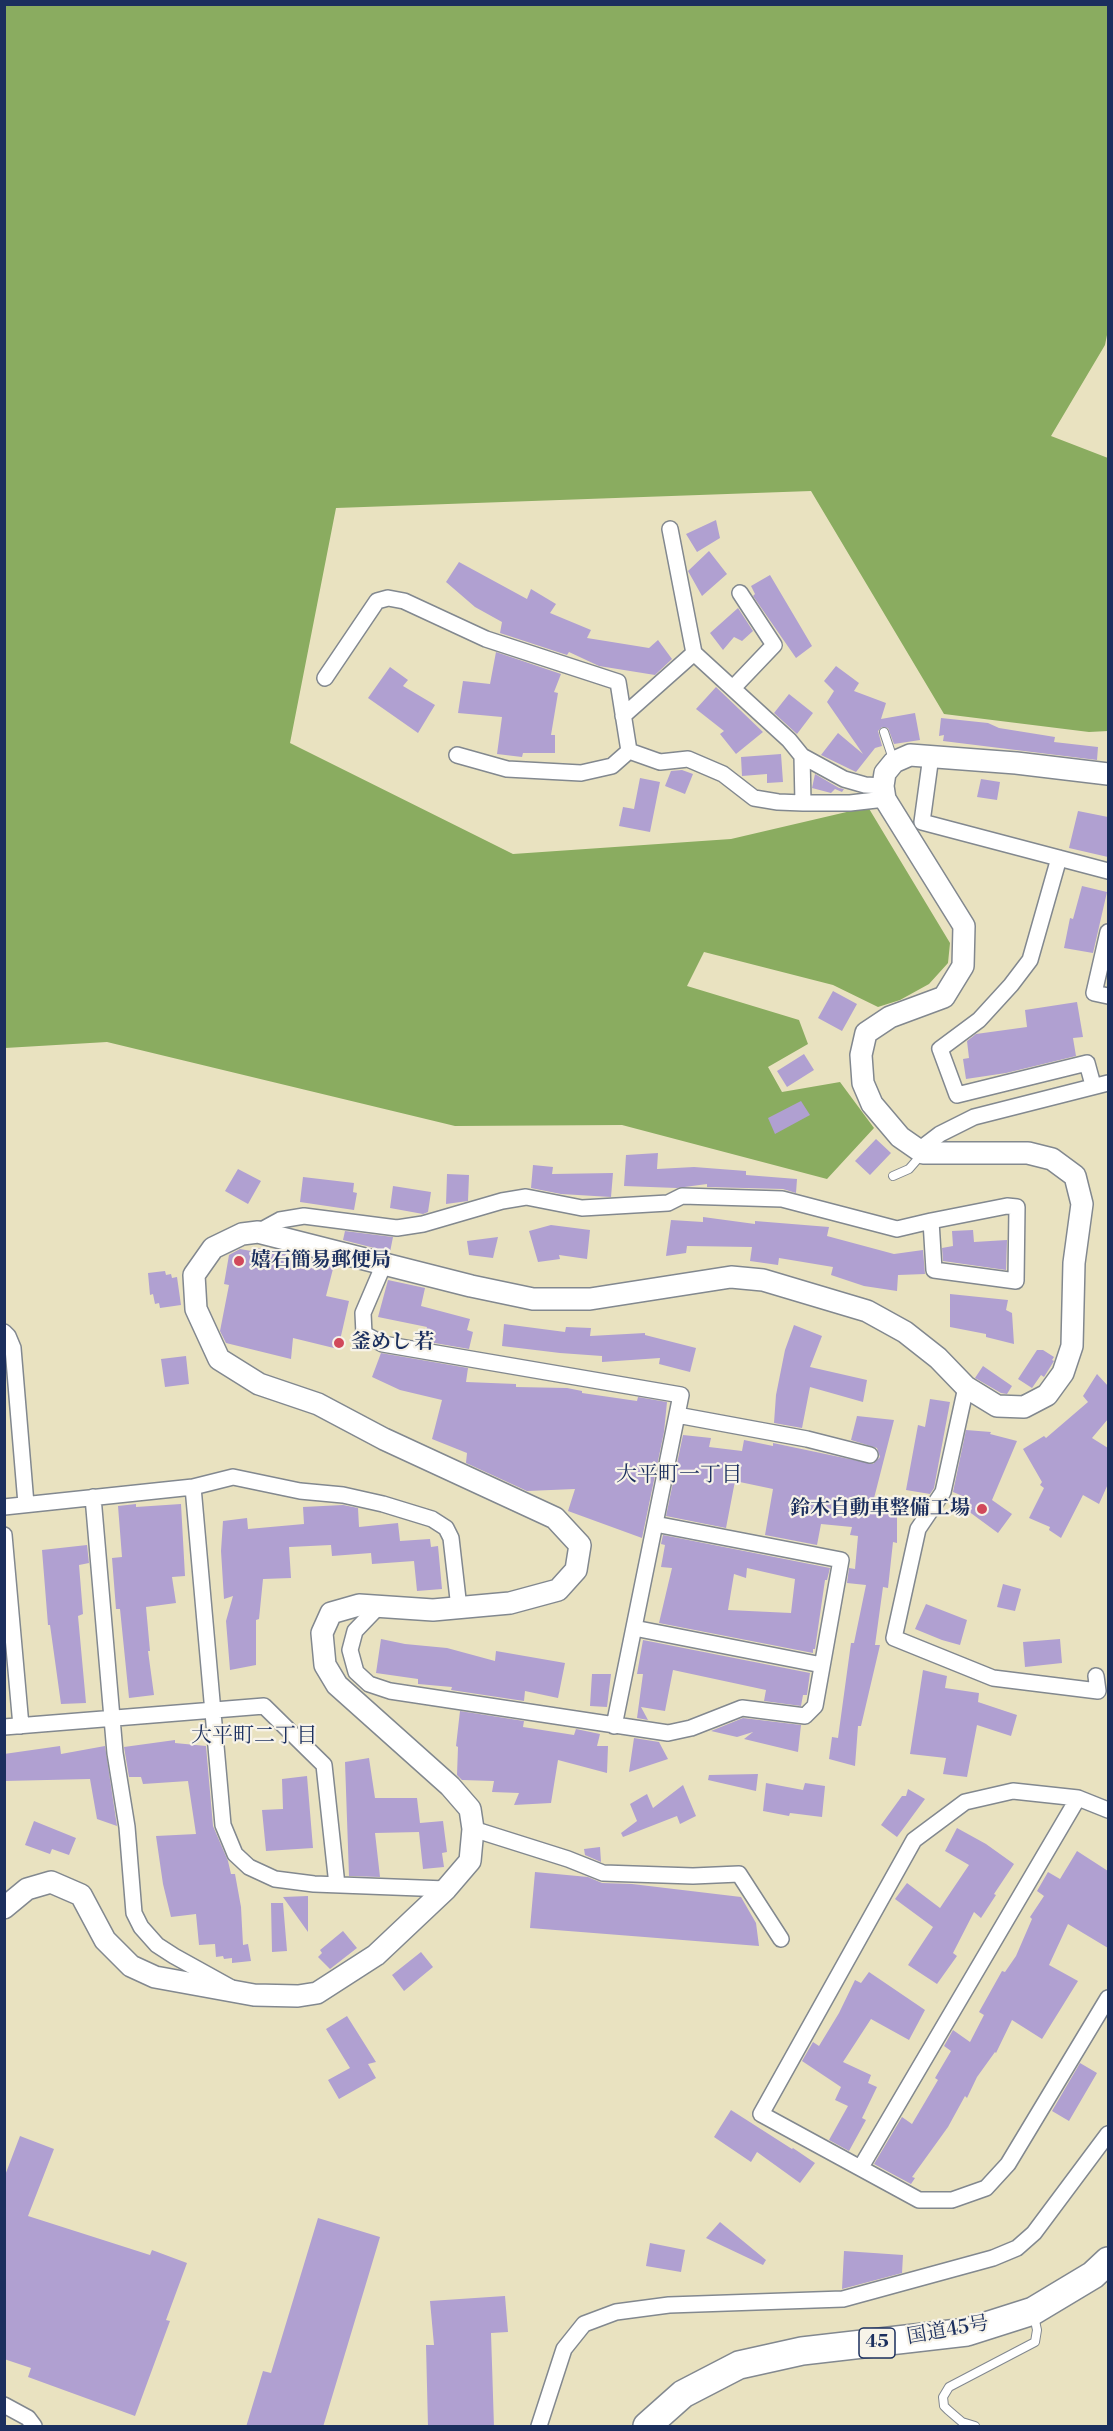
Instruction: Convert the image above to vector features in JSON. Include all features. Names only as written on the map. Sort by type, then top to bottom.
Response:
[{"type":"highway","name":"国道45号","points":[[647,2427],[683,2394],[739,2365],[802,2351],[967,2332],[1033,2311],[1093,2276],[1108,2261]]},
{"type":"street","points":[[670,529],[694,653],[789,740],[802,756],[844,779],[884,793]]},
{"type":"street","points":[[733,688],[774,645],[740,593]]},
{"type":"street","points":[[325,678],[377,601],[388,598],[404,602],[486,639],[618,682],[629,751]]},
{"type":"street","points":[[623,716],[694,653]]},
{"type":"street","points":[[457,755],[507,769],[581,773],[612,766],[629,751]]},
{"type":"street","points":[[629,751],[660,762],[688,759],[723,774],[754,798],[778,802],[850,803],[884,793]]},
{"type":"street","points":[[4,1908],[27,1889],[51,1882],[81,1895],[105,1940],[131,1966],[155,1977],[238,1992],[298,1996],[318,1993],[376,1955],[446,1889],[470,1861],[473,1829],[470,1809],[450,1786],[337,1684],[325,1665],[322,1633],[331,1613],[359,1605],[433,1610],[510,1603],[558,1590],[576,1570],[579,1545],[555,1518],[384,1439],[318,1404],[259,1384],[219,1359],[195,1309],[194,1275],[213,1248],[242,1234],[258,1232],[471,1286],[533,1299],[590,1299],[731,1277],[763,1280],[867,1311],[905,1332],[938,1358],[966,1387],[997,1406],[1024,1407],[1047,1395],[1063,1373],[1072,1346],[1074,1263],[1082,1204],[1075,1176],[1053,1159],[1028,1153],[921,1152],[900,1137],[872,1104],[863,1083],[861,1055],[866,1034],[890,1017],[944,997],[963,966],[964,926],[884,793],[885,773],[894,762],[910,755],[1016,763],[1108,774]]},
{"type":"street","points":[[802,756],[803,803]]},
{"type":"street","points":[[932,756],[922,822],[1108,871]]},
{"type":"street","points":[[921,1152],[940,1134],[974,1118],[1101,1084],[1087,1063],[957,1095],[940,1050],[980,1020],[1030,960],[1059,858]]},
{"type":"street","points":[[1108,932],[1094,993],[1108,996]]},
{"type":"street","points":[[258,1232],[280,1220],[304,1216],[397,1228],[423,1224],[502,1201],[526,1197],[582,1208],[668,1203],[682,1196],[770,1198],[857,1217],[897,1229],[931,1221],[1007,1206],[1017,1207],[1016,1281],[933,1270],[931,1221]]},
{"type":"street","points":[[384,1264],[363,1313],[364,1335],[383,1344],[681,1395],[614,1726]]},
{"type":"street","points":[[4,1332],[13,1348],[26,1504]]},
{"type":"street","points":[[966,1387],[943,1492],[918,1529],[894,1638],[993,1678],[1098,1691],[1096,1676]]},
{"type":"street","points":[[677,1415],[807,1439],[870,1455]]},
{"type":"street","points":[[4,1507],[193,1487],[233,1477],[300,1491],[353,1497],[432,1520],[446,1528],[451,1538],[459,1608]]},
{"type":"street","points":[[193,1487],[223,1825],[235,1854],[249,1867],[276,1879],[337,1885],[446,1889]]},
{"type":"street","points":[[93,1497],[112,1717],[127,1827],[135,1913],[141,1927],[157,1945],[238,1992]]},
{"type":"street","points":[[379,1606],[355,1631],[350,1650],[356,1672],[369,1684],[390,1691],[668,1733],[691,1728],[742,1708],[805,1716],[815,1706],[841,1560],[655,1524]]},
{"type":"street","points":[[4,1535],[21,1725]]},
{"type":"street","points":[[634,1628],[822,1665]]},
{"type":"street","points":[[4,1727],[264,1706],[324,1765],[337,1885]]},
{"type":"street","points":[[1108,1810],[1078,1798],[1013,1791],[965,1802],[914,1840],[761,2114],[919,2200],[952,2200],[986,2188],[1008,2164],[1108,1998]]},
{"type":"street","points":[[861,2167],[1078,1798]]},
{"type":"street","points":[[473,1829],[568,1859],[603,1873],[693,1876],[739,1874],[781,1939]]},
{"type":"street","points":[[539,2427],[564,2349],[584,2325],[616,2312],[669,2306],[843,2299],[993,2258],[1017,2248],[1034,2233],[1108,2134]]},
{"type":"street","points":[[4,2405],[28,2418],[34,2427]]},
{"type":"lane","points":[[884,732],[894,762]]},
{"type":"lane","points":[[893,1176],[909,1169],[921,1152]]},
{"type":"lane","points":[[975,2427],[962,2422],[948,2410],[944,2406],[943,2397],[949,2387],[1035,2342],[1037,2330],[1033,2311]]},
{"type":"green space","points":[[5,5],[1108,5],[1108,330],[1105,345],[1051,436],[1108,458],[1108,731],[1089,732],[944,714],[811,491],[336,508],[290,743],[513,854],[731,839],[868,807],[950,943],[948,963],[929,984],[900,1000],[878,1007],[833,985],[704,952],[687,986],[799,1020],[808,1044],[768,1067],[782,1092],[840,1082],[874,1128],[827,1179],[622,1125],[455,1126],[107,1042],[5,1048]]},
{"type":"building","points":[[716,520],[720,538],[697,552],[686,534]]},
{"type":"building","points":[[709,551],[727,574],[702,596],[688,571]]},
{"type":"building","points":[[459,562],[527,599],[531,589],[556,604],[550,613],[591,630],[587,638],[649,648],[658,640],[672,659],[655,675],[599,666],[569,652],[567,655],[500,633],[502,622],[475,607],[446,582]]},
{"type":"building","points":[[770,575],[812,646],[796,658],[753,596],[755,594],[751,586]]},
{"type":"building","points":[[738,608],[753,631],[742,641],[734,637],[723,650],[710,633]]},
{"type":"building","points":[[496,652],[561,674],[554,692],[558,693],[551,735],[555,735],[555,753],[523,753],[522,757],[497,754],[502,717],[458,713],[463,681],[490,684]]},
{"type":"building","points":[[836,666],[859,683],[854,691],[886,703],[881,719],[915,713],[920,740],[894,744],[888,728],[882,727],[878,731],[882,746],[875,748],[856,772],[821,755],[838,733],[863,754],[827,702],[834,691],[824,681]]},
{"type":"building","points":[[390,667],[408,680],[403,686],[435,705],[418,733],[368,698]]},
{"type":"building","points":[[716,687],[763,732],[736,754],[720,734],[724,731],[696,709]]},
{"type":"building","points":[[789,694],[813,713],[797,734],[774,713]]},
{"type":"building","points":[[941,718],[988,723],[999,728],[1055,737],[1054,742],[1098,747],[1097,760],[943,741],[944,735],[939,736]]},
{"type":"building","points":[[781,754],[783,782],[767,783],[767,774],[742,776],[741,757]]},
{"type":"building","points":[[682,770],[693,774],[685,794],[665,786],[671,771]]},
{"type":"building","points":[[815,774],[844,789],[842,792],[835,789],[831,793],[812,788]]},
{"type":"building","points":[[640,778],[660,782],[650,832],[619,826],[623,807],[634,809]]},
{"type":"building","points":[[981,779],[1000,782],[997,800],[977,797]]},
{"type":"building","points":[[1078,811],[1108,817],[1108,857],[1069,848]]},
{"type":"building","points":[[1082,886],[1107,892],[1093,953],[1064,948],[1070,918],[1073,919]]},
{"type":"building","points":[[833,991],[857,1004],[842,1031],[818,1018]]},
{"type":"building","points":[[1077,1002],[1083,1037],[1073,1038],[1076,1056],[1006,1073],[966,1079],[963,1059],[969,1058],[967,1041],[976,1034],[1027,1027],[1025,1010]]},
{"type":"building","points":[[804,1054],[814,1070],[787,1087],[777,1071]]},
{"type":"building","points":[[801,1101],[810,1115],[775,1134],[768,1118]]},
{"type":"building","points":[[876,1139],[891,1153],[870,1175],[855,1161]]},
{"type":"building","points":[[658,1153],[657,1169],[694,1167],[746,1171],[746,1175],[797,1179],[796,1193],[783,1189],[707,1187],[707,1184],[677,1188],[624,1186],[626,1155]]},
{"type":"building","points":[[533,1165],[553,1167],[552,1174],[613,1173],[611,1197],[561,1194],[531,1188]]},
{"type":"building","points":[[238,1169],[261,1181],[248,1204],[225,1191]]},
{"type":"building","points":[[447,1174],[469,1175],[468,1201],[446,1204]]},
{"type":"building","points":[[303,1177],[354,1183],[353,1192],[357,1193],[354,1210],[300,1202]]},
{"type":"building","points":[[393,1186],[431,1192],[428,1212],[423,1214],[390,1208]]},
{"type":"building","points":[[703,1217],[755,1224],[755,1221],[829,1227],[827,1236],[894,1254],[923,1250],[925,1274],[898,1275],[897,1291],[864,1286],[831,1275],[833,1267],[779,1258],[778,1265],[750,1261],[752,1247],[687,1246],[686,1253],[666,1256],[671,1220],[703,1222]]},
{"type":"building","points":[[551,1225],[590,1230],[587,1259],[559,1255],[560,1259],[538,1262],[529,1231]]},
{"type":"building","points":[[973,1230],[974,1242],[1007,1240],[1006,1270],[943,1261],[942,1248],[953,1246],[952,1231]]},
{"type":"building","points":[[345,1231],[393,1237],[390,1252],[343,1240]]},
{"type":"building","points":[[498,1237],[493,1258],[469,1255],[467,1241]]},
{"type":"building","points":[[258,1248],[334,1265],[326,1296],[349,1301],[338,1349],[293,1338],[291,1359],[226,1343],[220,1331],[229,1285],[224,1284],[229,1255],[240,1249],[257,1252]]},
{"type":"building","points":[[165,1271],[166,1275],[171,1274],[172,1278],[177,1277],[181,1305],[160,1308],[159,1303],[155,1304],[153,1294],[150,1295],[148,1273]]},
{"type":"building","points":[[388,1280],[425,1288],[421,1306],[470,1319],[467,1330],[473,1332],[469,1349],[423,1341],[427,1327],[378,1317]]},
{"type":"building","points":[[950,1294],[1008,1300],[1006,1310],[1012,1313],[1014,1344],[986,1337],[986,1334],[950,1327]]},
{"type":"building","points":[[504,1324],[565,1332],[566,1327],[591,1328],[590,1336],[645,1333],[645,1335],[696,1348],[690,1372],[659,1364],[660,1358],[602,1362],[602,1356],[502,1346]]},
{"type":"building","points":[[794,1325],[822,1336],[810,1367],[867,1380],[863,1402],[810,1387],[802,1428],[774,1423],[776,1395],[785,1350]]},
{"type":"building","points":[[1037,1350],[1043,1350],[1054,1357],[1052,1360],[1054,1361],[1044,1377],[1041,1375],[1032,1388],[1018,1379]]},
{"type":"building","points":[[381,1353],[468,1368],[466,1382],[516,1384],[516,1387],[567,1388],[582,1391],[582,1393],[637,1401],[638,1397],[667,1402],[664,1432],[642,1538],[568,1511],[575,1489],[527,1491],[466,1463],[467,1453],[432,1439],[442,1400],[400,1390],[372,1377]]},
{"type":"building","points":[[186,1356],[189,1384],[165,1387],[161,1359]]},
{"type":"building","points":[[983,1366],[1012,1386],[1007,1394],[975,1378]]},
{"type":"building","points":[[1097,1374],[1108,1386],[1108,1419],[1092,1438],[1108,1448],[1108,1484],[1099,1504],[1083,1495],[1061,1538],[1049,1530],[1050,1527],[1029,1518],[1044,1488],[1040,1485],[1042,1482],[1023,1449],[1044,1436],[1046,1438],[1088,1402],[1083,1396]]},
{"type":"building","points":[[930,1399],[950,1402],[934,1488],[930,1494],[906,1490],[918,1425],[925,1427]]},
{"type":"building","points":[[857,1416],[894,1420],[871,1510],[897,1515],[897,1543],[893,1542],[888,1588],[883,1587],[875,1645],[880,1645],[861,1726],[858,1726],[855,1766],[829,1759],[832,1737],[838,1738],[851,1643],[854,1643],[866,1585],[847,1583],[849,1568],[855,1569],[858,1536],[850,1535],[852,1527],[821,1524],[817,1545],[765,1535],[773,1489],[735,1481],[726,1528],[666,1516],[683,1435],[711,1438],[709,1447],[742,1451],[744,1440],[773,1446],[773,1443],[873,1464],[880,1457],[877,1448],[851,1440]]},
{"type":"building","points":[[966,1430],[991,1432],[990,1434],[1017,1441],[992,1500],[1012,1514],[998,1533],[964,1508],[970,1499],[953,1492]]},
{"type":"building","points":[[136,1504],[136,1507],[181,1504],[185,1576],[172,1577],[176,1603],[146,1607],[150,1651],[148,1651],[154,1695],[129,1698],[120,1609],[116,1609],[112,1558],[122,1557],[118,1506]]},
{"type":"building","points":[[343,1505],[358,1508],[359,1527],[398,1523],[400,1541],[430,1539],[431,1547],[438,1546],[442,1589],[417,1591],[414,1561],[372,1564],[371,1553],[332,1556],[331,1545],[289,1547],[291,1578],[263,1579],[259,1619],[256,1620],[256,1665],[230,1670],[226,1621],[233,1596],[224,1599],[221,1551],[223,1521],[247,1518],[248,1529],[304,1524],[303,1507]]},
{"type":"building","points":[[663,1535],[830,1568],[827,1580],[825,1580],[813,1653],[659,1623],[672,1568],[661,1567],[665,1545],[661,1544]],"holes":[[[747,1568],[795,1579],[791,1613],[728,1610],[734,1574],[746,1578]]]},
{"type":"building","points":[[87,1545],[89,1563],[79,1565],[83,1614],[78,1616],[86,1703],[61,1704],[50,1625],[48,1625],[42,1550]]},
{"type":"building","points":[[1003,1584],[1021,1589],[1015,1611],[997,1607]]},
{"type":"building","points":[[926,1604],[967,1620],[960,1645],[915,1629]]},
{"type":"building","points":[[381,1639],[447,1648],[495,1661],[496,1651],[565,1663],[558,1698],[525,1691],[524,1701],[451,1690],[452,1687],[418,1684],[418,1679],[376,1673]]},
{"type":"building","points":[[1060,1639],[1062,1663],[1025,1667],[1023,1642]]},
{"type":"building","points":[[643,1640],[810,1673],[807,1695],[803,1695],[801,1706],[764,1701],[766,1690],[673,1670],[665,1711],[641,1707],[648,1720],[637,1718],[643,1674],[637,1674]]},
{"type":"building","points":[[923,1670],[947,1676],[945,1688],[979,1693],[978,1702],[1017,1715],[1011,1736],[977,1725],[967,1777],[943,1774],[946,1758],[910,1754]]},
{"type":"building","points":[[592,1674],[611,1674],[607,1707],[590,1706]]},
{"type":"building","points":[[460,1711],[524,1721],[523,1727],[574,1735],[576,1729],[600,1734],[597,1746],[608,1746],[607,1773],[558,1760],[551,1803],[514,1805],[519,1793],[492,1792],[494,1781],[462,1780],[457,1775],[458,1747],[456,1746]]},
{"type":"building","points":[[743,1718],[801,1725],[798,1752],[744,1739],[753,1732],[737,1737],[711,1731]]},
{"type":"building","points":[[634,1738],[659,1742],[668,1759],[629,1772]]},
{"type":"building","points":[[175,1740],[175,1743],[206,1746],[213,1826],[231,1874],[235,1874],[241,1907],[243,1945],[248,1944],[251,1961],[232,1963],[232,1958],[216,1957],[215,1944],[199,1945],[196,1914],[171,1917],[163,1884],[156,1836],[196,1834],[188,1781],[143,1784],[141,1777],[129,1777],[124,1747]]},
{"type":"building","points":[[60,1746],[61,1754],[105,1746],[117,1826],[97,1819],[90,1779],[4,1781],[4,1754]]},
{"type":"building","points":[[369,1758],[375,1798],[417,1798],[420,1823],[443,1821],[447,1852],[442,1853],[444,1867],[423,1869],[419,1832],[375,1833],[380,1877],[349,1876],[345,1762]]},
{"type":"building","points":[[758,1774],[756,1791],[708,1780],[709,1775]]},
{"type":"building","points":[[307,1776],[313,1848],[266,1851],[262,1810],[283,1809],[282,1779]]},
{"type":"building","points":[[766,1783],[803,1790],[805,1783],[825,1786],[822,1817],[790,1813],[789,1816],[763,1811]]},
{"type":"building","points":[[683,1785],[696,1816],[680,1824],[677,1816],[623,1837],[621,1833],[637,1821],[630,1804],[647,1794],[653,1808]]},
{"type":"building","points":[[908,1789],[925,1799],[897,1837],[881,1825],[902,1796],[906,1796]]},
{"type":"building","points":[[34,1821],[76,1838],[69,1855],[52,1849],[50,1854],[25,1845]]},
{"type":"building","points":[[957,1828],[986,1844],[1014,1864],[981,1918],[974,1912],[953,1953],[957,1956],[937,1984],[908,1965],[933,1927],[895,1899],[907,1883],[940,1908],[969,1865],[945,1851]]},
{"type":"building","points":[[600,1847],[601,1862],[585,1855],[584,1849]]},
{"type":"building","points":[[1077,1851],[1108,1871],[1108,1948],[1068,1924],[1049,1965],[1078,1981],[1042,2039],[1012,2020],[996,2053],[977,2077],[967,2098],[965,2096],[948,2127],[912,2177],[915,2178],[911,2184],[874,2164],[902,2117],[912,2124],[938,2080],[935,2078],[951,2051],[944,2046],[953,2030],[970,2042],[984,2015],[979,2012],[1002,1971],[1005,1972],[1016,1956],[1032,1919],[1030,1917],[1044,1896],[1037,1891],[1048,1872],[1060,1879]]},
{"type":"building","points":[[535,1872],[588,1877],[602,1883],[632,1884],[741,1897],[756,1923],[759,1946],[530,1928]]},
{"type":"building","points":[[308,1896],[308,1932],[283,1897]]},
{"type":"building","points":[[271,1903],[283,1903],[287,1951],[272,1952]]},
{"type":"building","points":[[343,1931],[357,1948],[330,1969],[318,1957],[322,1953],[320,1950]]},
{"type":"building","points":[[421,1952],[433,1967],[404,1991],[392,1975]]},
{"type":"building","points":[[869,1972],[925,2010],[909,2040],[871,2019],[843,2062],[871,2075],[868,2083],[877,2087],[862,2118],[866,2120],[849,2151],[829,2140],[848,2106],[835,2100],[841,2087],[802,2061],[813,2042],[819,2046],[855,1980],[861,1983]]},
{"type":"building","points":[[347,2016],[376,2062],[368,2064],[376,2078],[339,2099],[328,2080],[350,2068],[326,2029]]},
{"type":"building","points":[[1080,2063],[1097,2073],[1069,2121],[1052,2111]]},
{"type":"building","points":[[731,2110],[815,2163],[800,2183],[757,2152],[751,2162],[714,2137]]},
{"type":"building","points":[[20,2136],[54,2149],[28,2216],[150,2255],[152,2250],[187,2263],[166,2320],[170,2321],[135,2416],[28,2377],[31,2368],[4,2359],[4,2178]]},
{"type":"building","points":[[318,2218],[380,2237],[323,2427],[246,2427],[263,2371],[271,2373]]},
{"type":"building","points":[[720,2222],[766,2260],[763,2265],[706,2238]]},
{"type":"building","points":[[650,2243],[685,2250],[681,2272],[646,2266]]},
{"type":"building","points":[[844,2251],[903,2255],[902,2273],[842,2289]]},
{"type":"building","points":[[505,2296],[508,2332],[491,2333],[494,2427],[428,2427],[426,2345],[434,2345],[430,2301]]},
{"type":"place","name":"嬉石簡易郵便局","points":[[239,1261]]},
{"type":"place","name":"釜めし 若","points":[[339,1343]]},
{"type":"place","name":"鈴木自動車整備工場","points":[[982,1509]]},
{"type":"district","name":"大平町一丁目","points":[[679,1476]]},
{"type":"district","name":"大平町二丁目","points":[[254,1737]]}]
